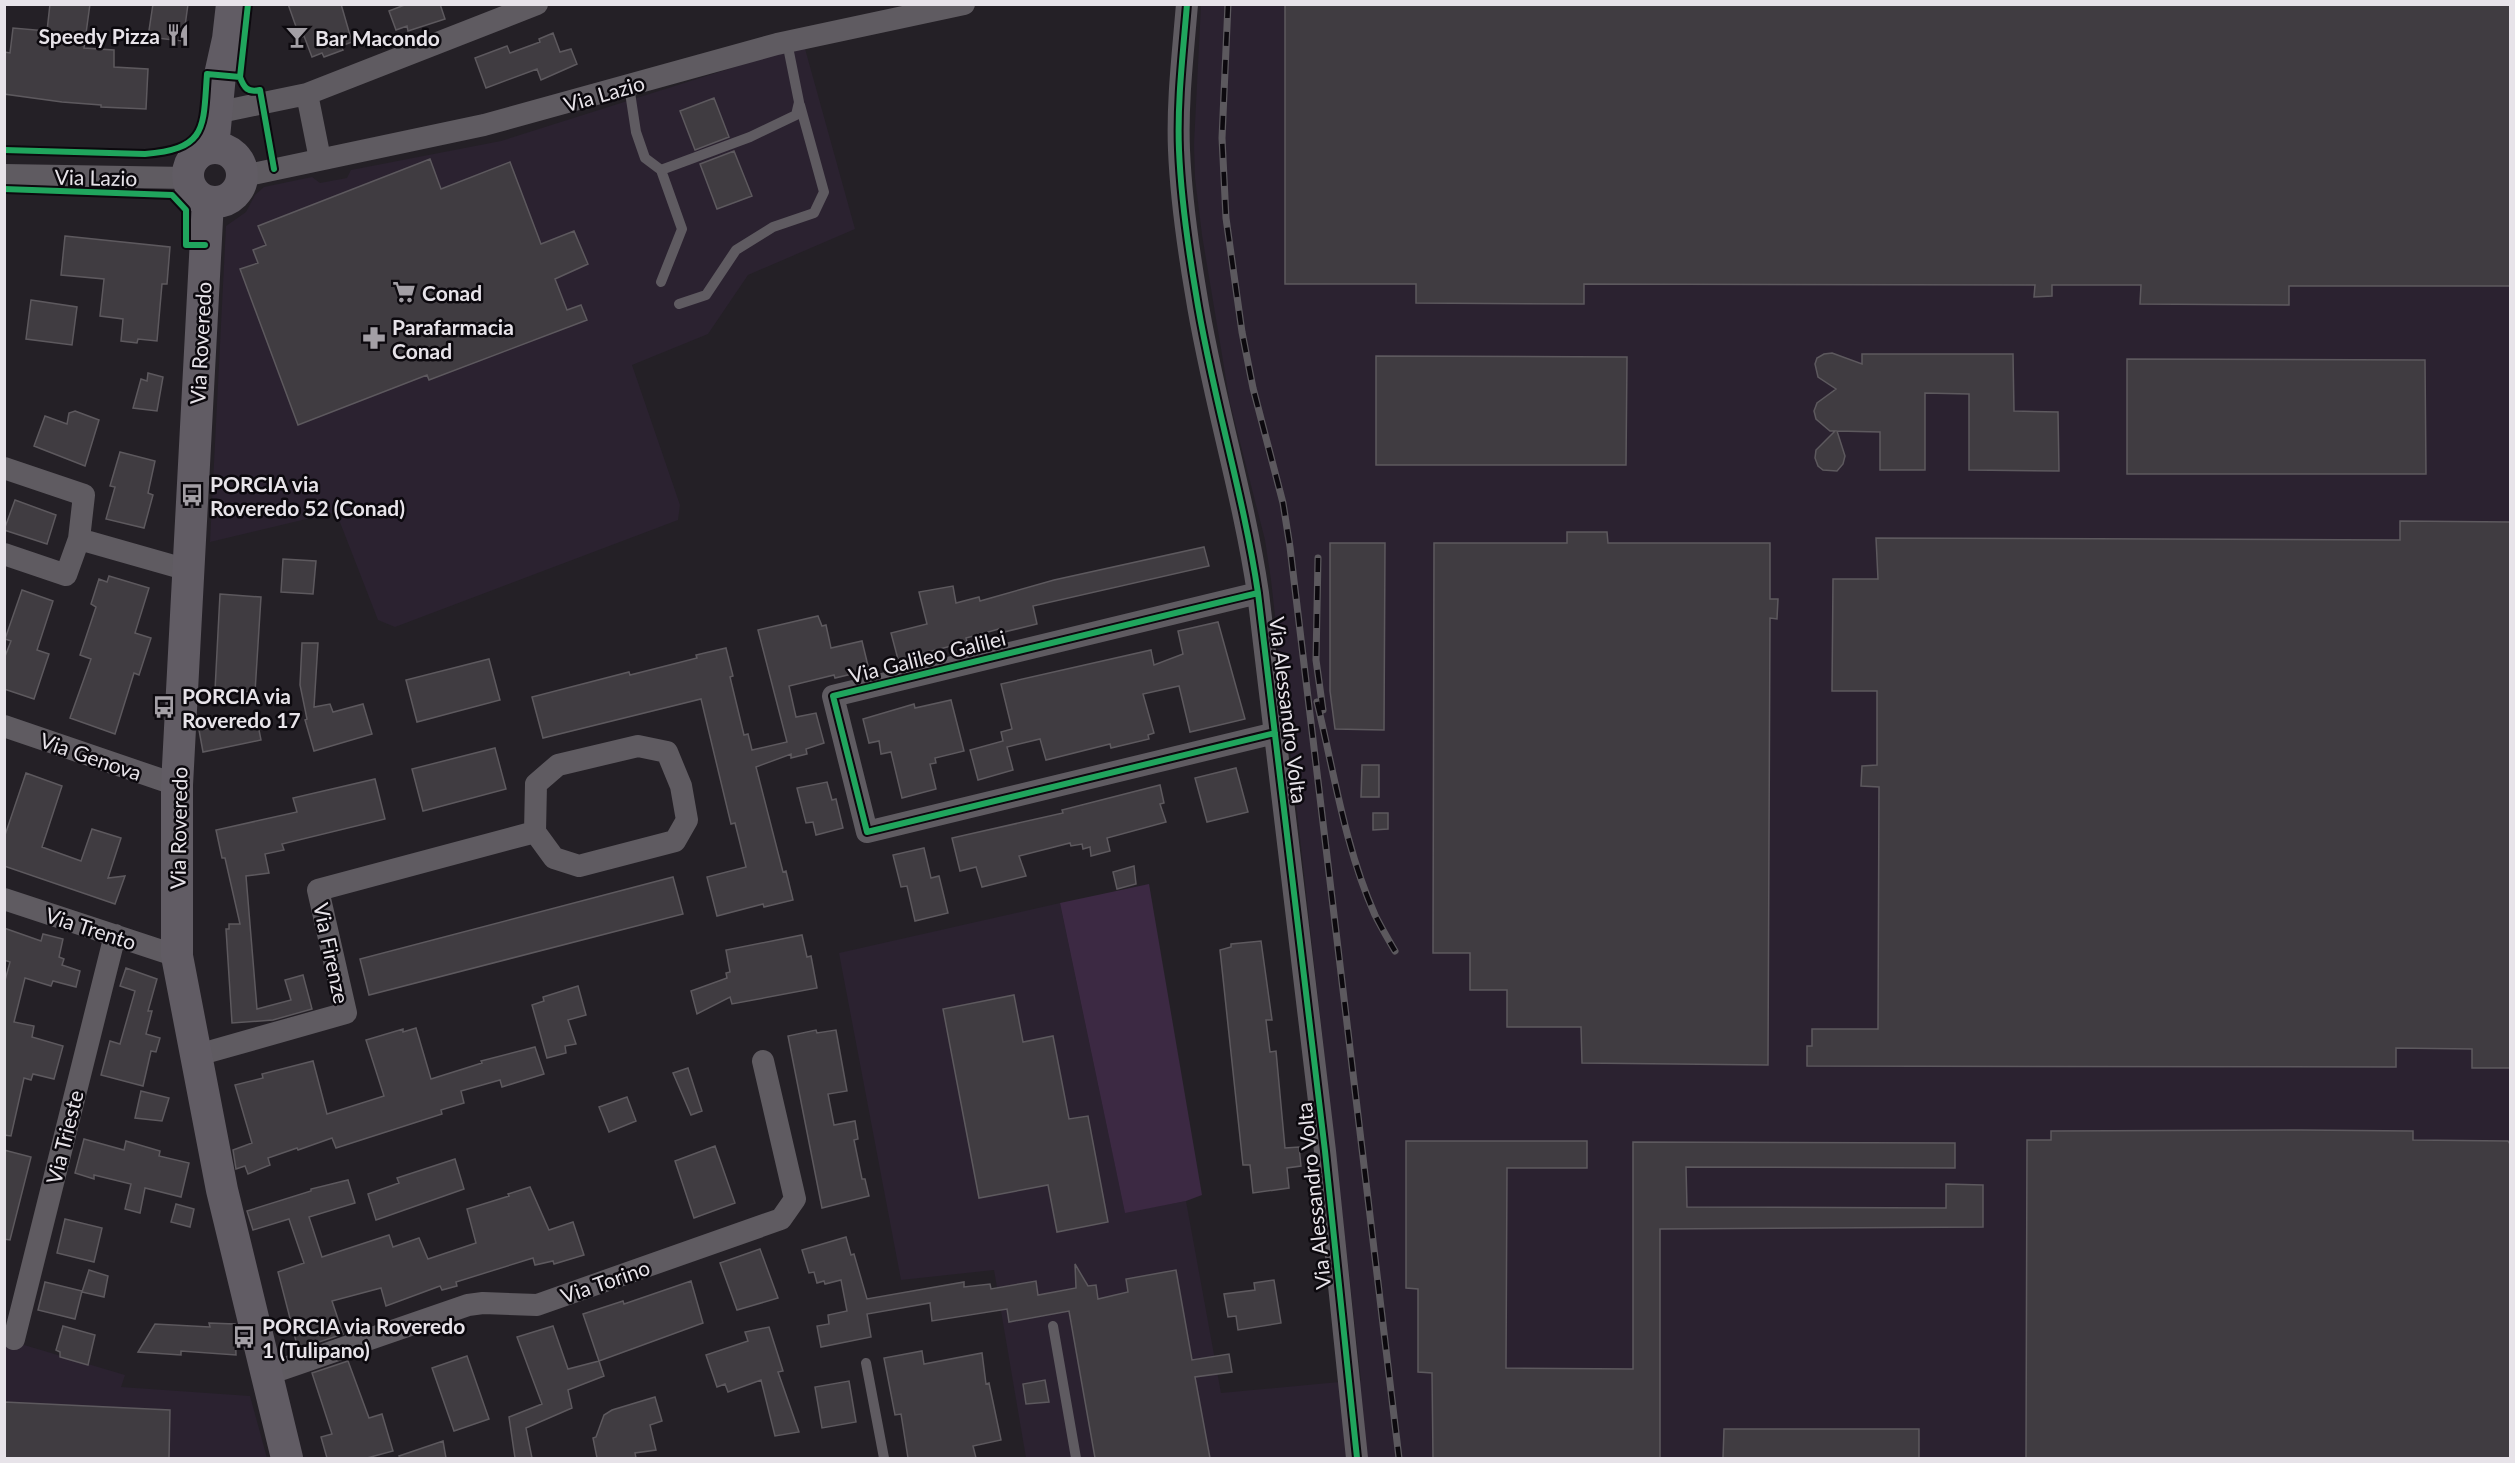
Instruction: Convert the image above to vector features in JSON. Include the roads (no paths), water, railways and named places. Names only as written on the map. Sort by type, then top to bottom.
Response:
[{"type":"main road","points":[[218,148],[220,75],[228,39],[232,4]]},
{"type":"main road","points":[[218,148],[225,111],[228,39]]},
{"type":"main road","points":[[218,148],[238,159],[243,176],[238,191],[232,197],[217,202],[208,201],[195,193],[188,178],[192,162],[204,150],[218,148]]},
{"type":"main road","name":"Via Roveredo","points":[[208,201],[177,785],[177,956],[194,1056],[222,1190],[268,1374],[285,1454]]},
{"type":"street","points":[[225,111],[308,93],[537,4]]},
{"type":"street","name":"Via Lazio","points":[[243,176],[484,125],[787,42],[964,4]]},
{"type":"street","name":"Via Alessandro Volta","points":[[1187,4],[1179,148],[1183,203],[1196,295],[1214,389],[1250,538],[1258,593],[1325,1151],[1357,1458]]},
{"type":"street","points":[[308,93],[320,159]]},
{"type":"street","name":"Via Lazio","points":[[4,175],[188,178]]},
{"type":"street","points":[[4,468],[84,495],[79,539],[66,575],[4,554]]},
{"type":"street","points":[[79,539],[188,570]]},
{"type":"street","name":"Via Galileo Galilei","points":[[1258,593],[833,696],[867,832],[1275,733]]},
{"type":"street","name":"Via Genova","points":[[4,726],[177,785]]},
{"type":"street","points":[[638,746],[667,752],[681,786],[687,820],[675,841],[579,866],[554,858],[535,832],[536,784],[558,765],[638,746]]},
{"type":"street","name":"Via Firenze","points":[[194,1056],[346,1012],[318,890],[535,832]]},
{"type":"street","name":"Via Trento","points":[[4,899],[177,956]]},
{"type":"street","name":"Via Trieste","points":[[14,1339],[115,935]]},
{"type":"street","name":"Via Torino","points":[[268,1374],[468,1305],[483,1303],[537,1305],[781,1219],[795,1199],[763,1061]]},
{"type":"lane","points":[[679,304],[706,295],[736,250],[773,227],[814,213],[824,192],[799,102],[787,42]]},
{"type":"lane","points":[[629,86],[636,132],[645,158],[661,170],[682,229],[661,282]]},
{"type":"lane","points":[[661,170],[750,137],[796,115],[799,102]]},
{"type":"lane","points":[[1053,1326],[1076,1458]]},
{"type":"lane","points":[[866,1363],[884,1458]]},
{"type":"railway","points":[[1228,4],[1222,138],[1226,218],[1242,332],[1253,388],[1283,503],[1290,547],[1399,1458]]},
{"type":"railway","points":[[1318,558],[1316,660],[1323,710]]},
{"type":"railway","points":[[1317,702],[1341,810],[1356,863],[1375,915],[1395,951]]},
{"type":"place","name":"Speedy Pizza","points":[[178,35]]},
{"type":"place","name":"Bar Macondo","points":[[297,37]]},
{"type":"place","name":"Conad","points":[[404,292]]},
{"type":"place","name":"Parafarmacia Conad","points":[[374,338]]},
{"type":"place","name":"PORCIA via Roveredo 52 (Conad)","points":[[192,495]]},
{"type":"place","name":"PORCIA via Roveredo 17","points":[[164,707]]},
{"type":"place","name":"PORCIA via Roveredo 1 (Tulipano)","points":[[244,1337]]}]
